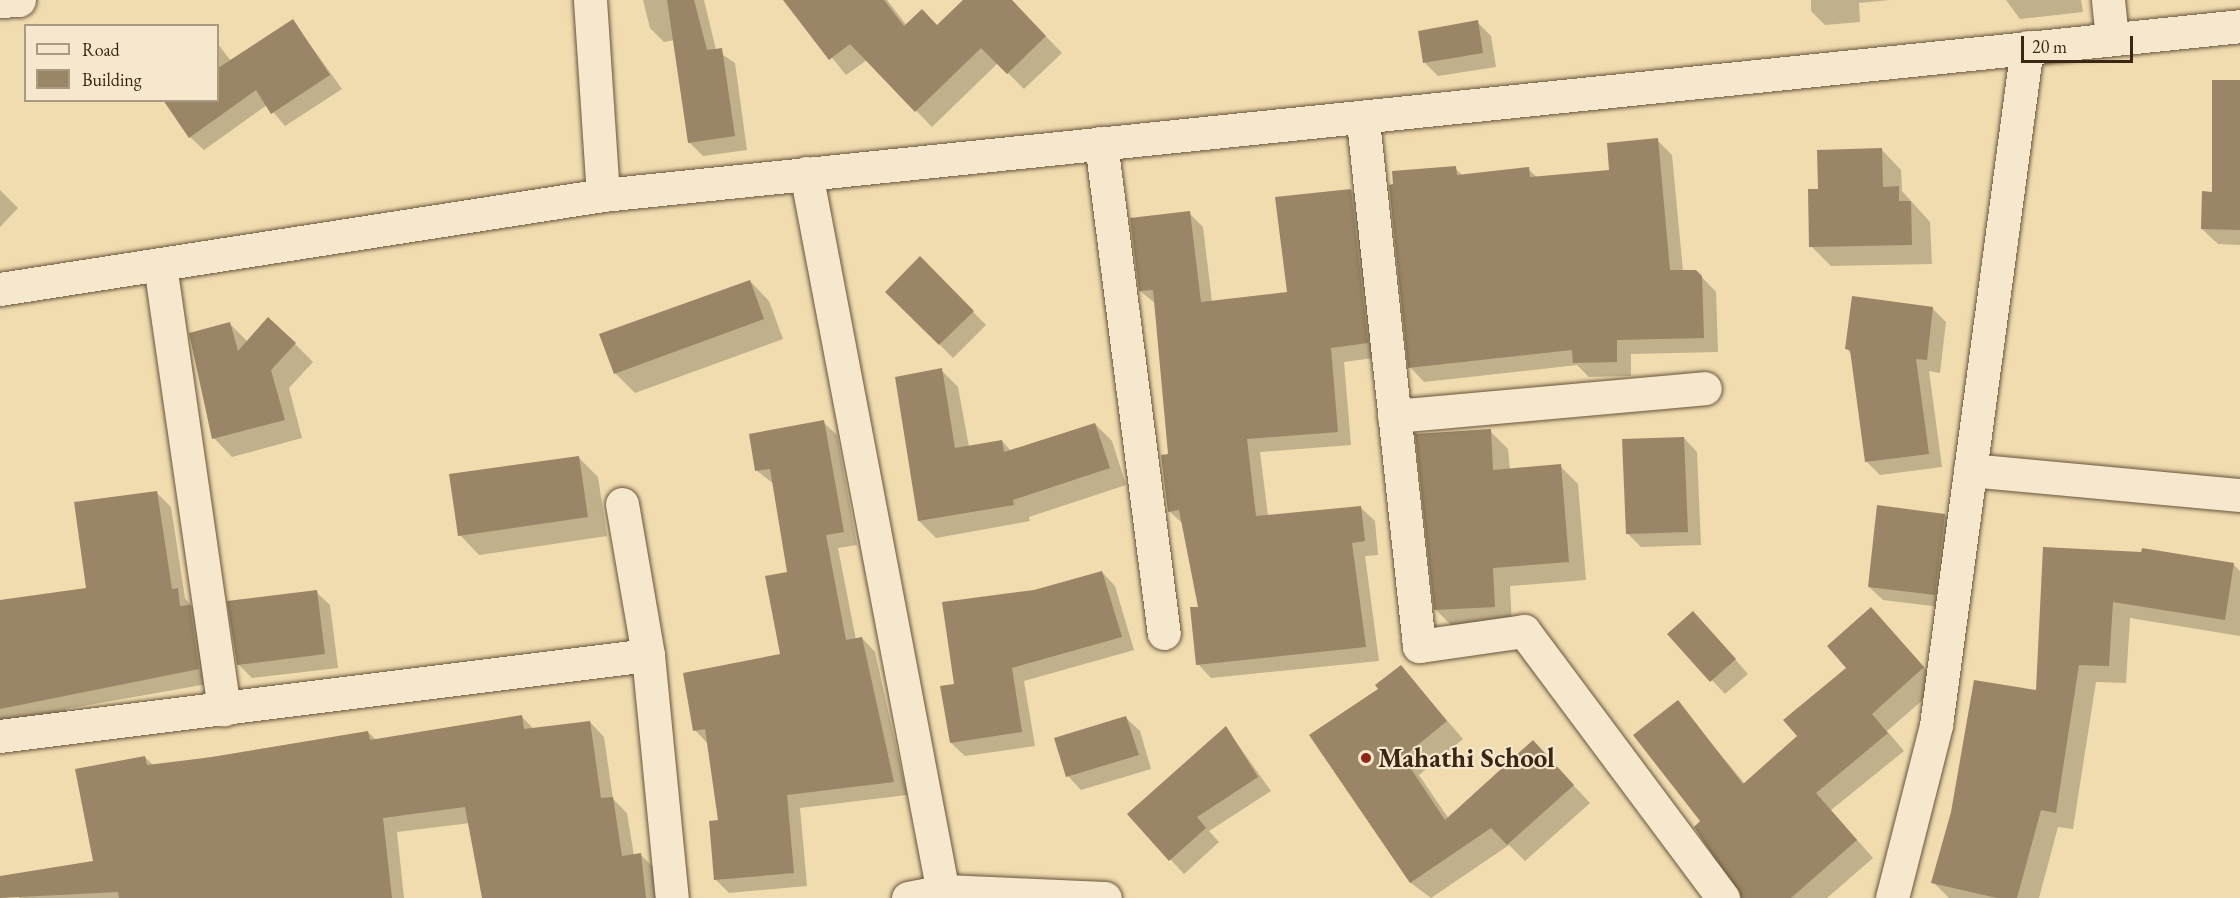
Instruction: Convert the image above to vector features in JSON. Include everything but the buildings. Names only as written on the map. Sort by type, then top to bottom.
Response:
[{"type":"street","points":[[0,1],[19,0]]},
{"type":"street","points":[[590,0],[603,195]]},
{"type":"street","points":[[2108,0],[2112,39]]},
{"type":"street","points":[[0,289],[603,195],[1101,143],[1363,120],[2027,47],[2240,26]]},
{"type":"street","points":[[1892,898],[1936,725],[2027,47]]},
{"type":"street","points":[[1363,120],[1419,646],[1524,632],[1723,898]]},
{"type":"street","points":[[1101,143],[1164,633]]},
{"type":"street","points":[[806,173],[944,894]]},
{"type":"street","points":[[160,265],[224,709]]},
{"type":"street","points":[[1394,416],[1705,387]]},
{"type":"street","points":[[1970,470],[2240,495]]},
{"type":"street","points":[[622,504],[648,655],[672,898]]},
{"type":"street","points":[[0,736],[648,655]]},
{"type":"street","points":[[908,898],[944,894],[1105,898]]},
{"type":"place","name":"Mahathi School","points":[[1366,758]]}]
